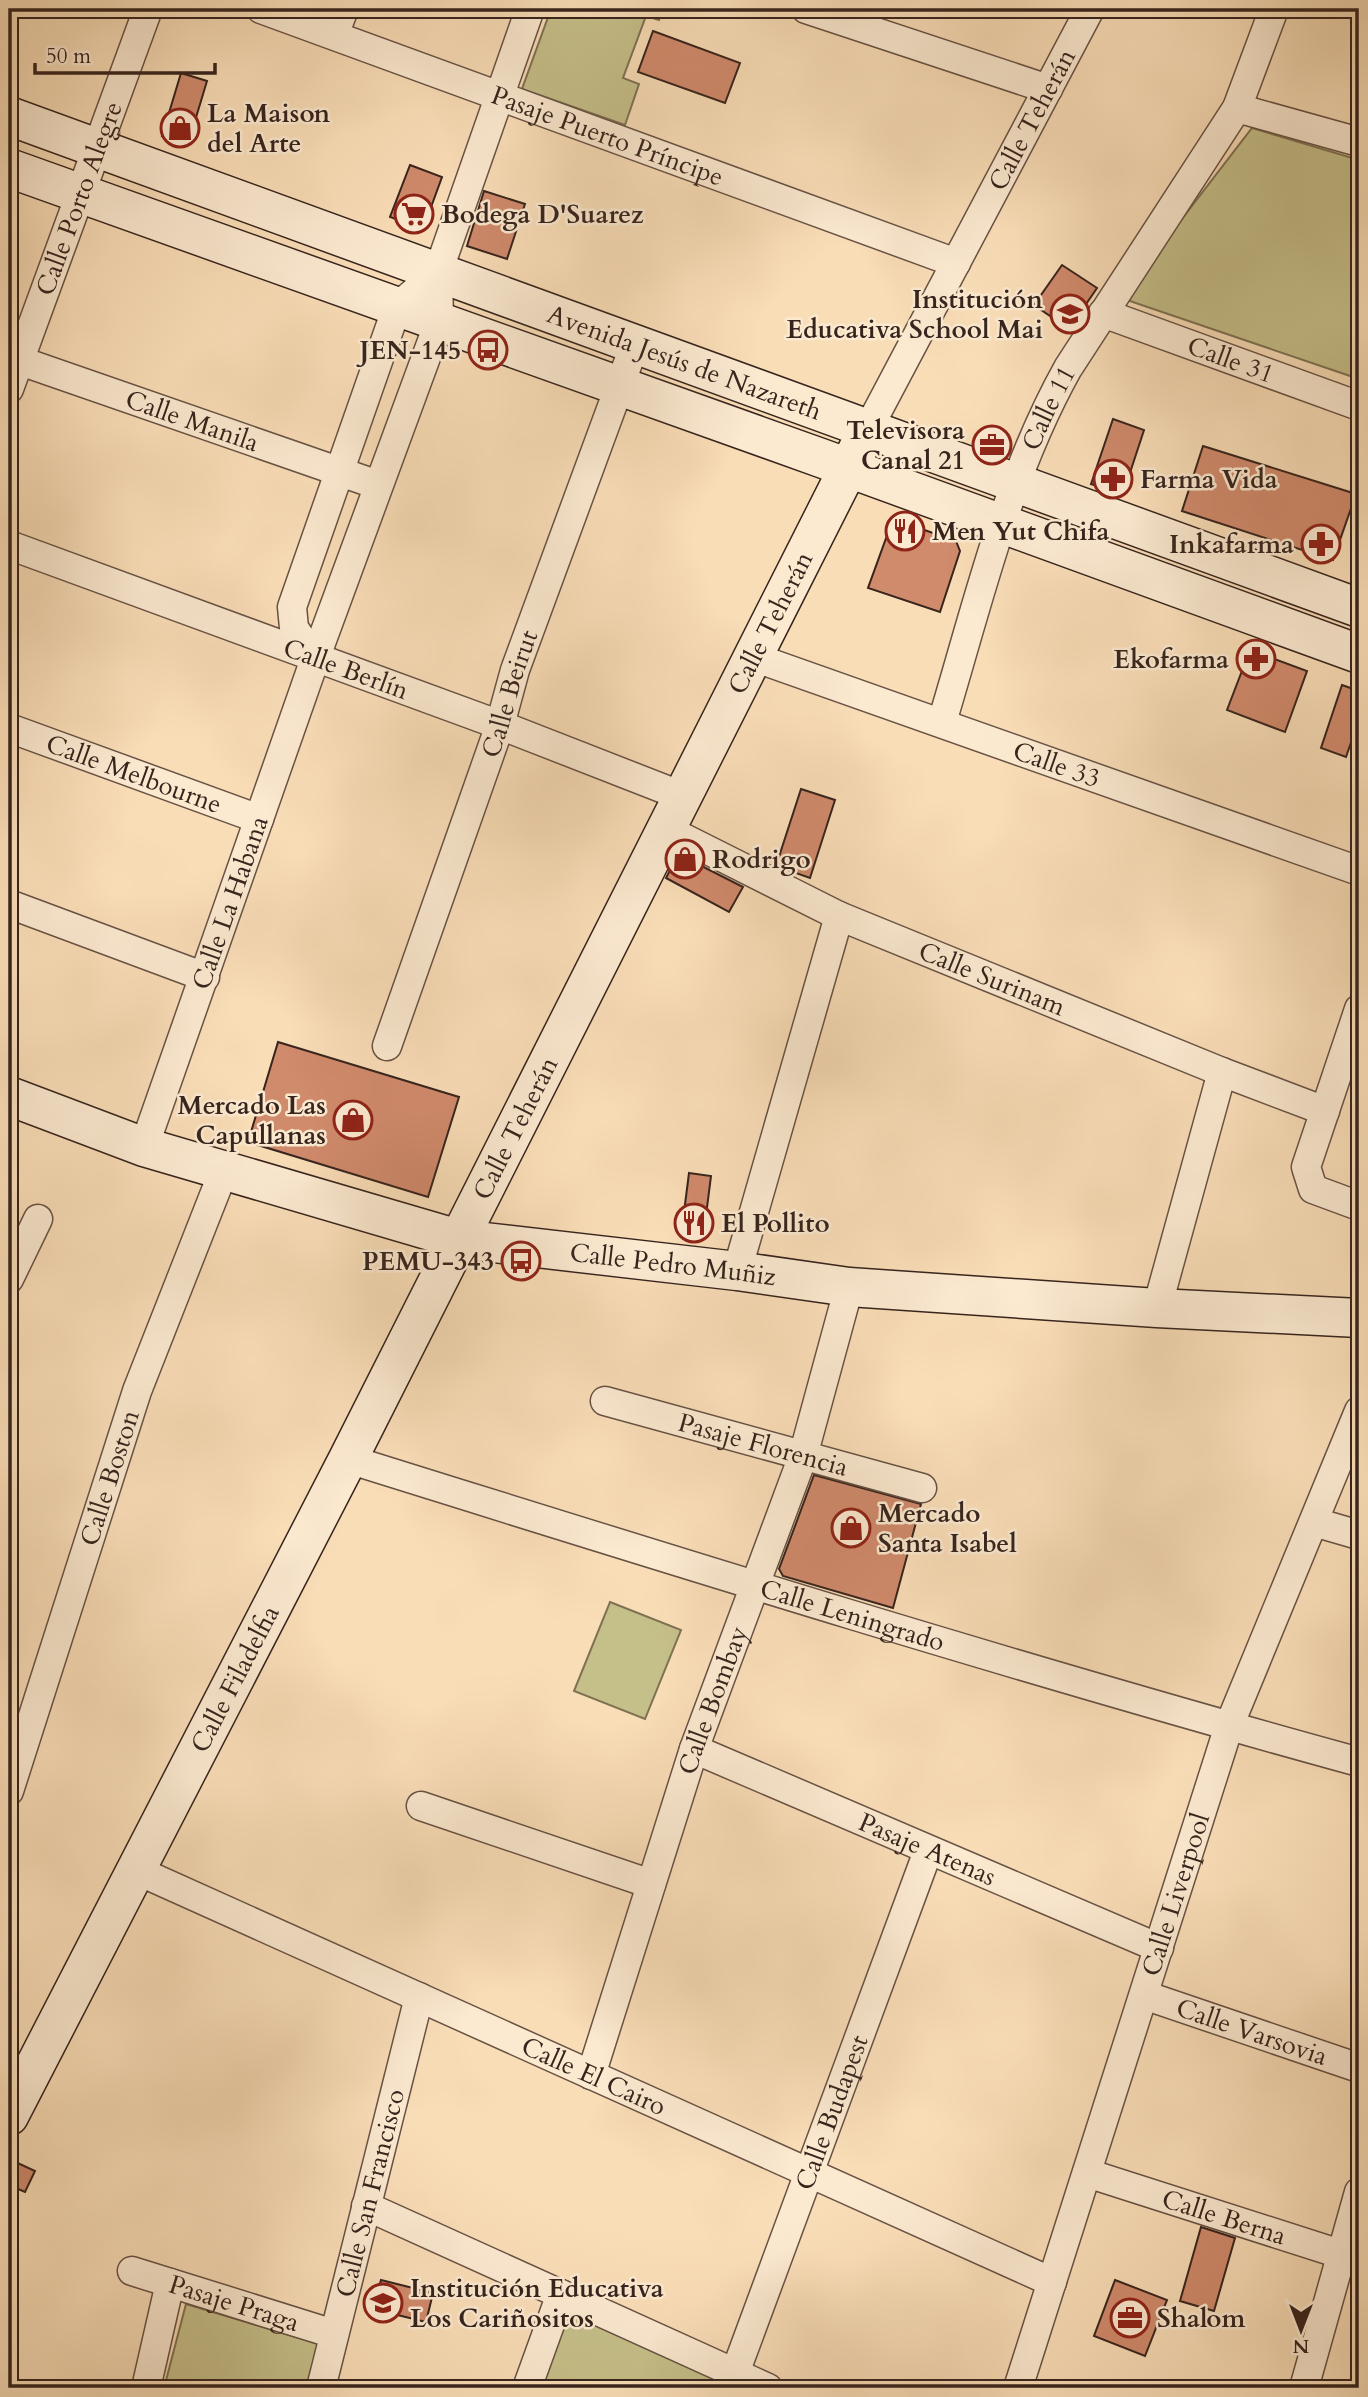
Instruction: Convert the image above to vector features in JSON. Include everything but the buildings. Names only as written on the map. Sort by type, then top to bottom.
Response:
[{"type":"street","name":"Calle Porto Alegre","points":[[9,389],[14,358],[80,194],[148,9]]},
{"type":"street","name":"Pasaje Puerto Príncipe","points":[[261,9],[956,263]]},
{"type":"street","points":[[334,36],[344,9]]},
{"type":"street","name":"Calle La Habana","points":[[144,1147],[315,659],[439,322],[438,272],[530,9]]},
{"type":"street","points":[[806,9],[1048,89]]},
{"type":"street","name":"Calle Teherán","points":[[458,1239],[868,429],[1090,9]]},
{"type":"street","name":"Calle 11","points":[[942,722],[1002,524],[1044,412],[1104,313],[1237,108],[1274,9]]},
{"type":"street","points":[[1237,108],[1359,142]]},
{"type":"street","name":"Avenida Jesús de Nazareth","points":[[9,116],[1359,608]]},
{"type":"street","name":"Avenida Jesús de Nazareth","points":[[9,168],[1359,654]]},
{"type":"street","points":[[315,659],[294,628],[292,607],[397,307],[438,272]]},
{"type":"street","name":"Calle 31","points":[[1104,313],[1359,406]]},
{"type":"street","name":"Calle Beirut","points":[[387,1046],[500,725],[515,670],[635,344]]},
{"type":"street","name":"Calle Manila","points":[[14,358],[378,485]]},
{"type":"street","name":"Calle Berlín","points":[[9,545],[500,725],[682,796]]},
{"type":"street","name":"Calle 33","points":[[753,657],[1359,871]]},
{"type":"street","name":"Calle Melbourne","points":[[9,728],[259,818]]},
{"type":"street","name":"Calle Surinam","points":[[666,829],[839,916],[1222,1072],[1325,1111]]},
{"type":"street","points":[[9,904],[205,977]]},
{"type":"street","points":[[737,1272],[839,916]]},
{"type":"street","points":[[1359,1009],[1306,1167],[1313,1189],[1359,1206]]},
{"type":"street","points":[[1157,1308],[1222,1072]]},
{"type":"street","name":"Calle Pedro Muñiz","points":[[9,1096],[144,1147],[458,1239],[849,1287],[1157,1308],[1359,1318]]},
{"type":"street","name":"Calle Boston","points":[[9,1791],[137,1391],[224,1170]]},
{"type":"street","points":[[9,1279],[38,1219]]},
{"type":"street","name":"Calle Filadelfia","points":[[9,2116],[348,1459],[458,1239]]},
{"type":"street","name":"Calle Bombay","points":[[592,2075],[694,1749],[803,1456],[849,1287]]},
{"type":"street","name":"Pasaje Florencia","points":[[605,1401],[922,1488]]},
{"type":"street","name":"Calle Liverpool","points":[[1018,2388],[1229,1726],[1359,1411]]},
{"type":"street","name":"Calle Leningrado","points":[[348,1459],[754,1586],[1359,1762]]},
{"type":"street","points":[[1314,1522],[1359,1535]]},
{"type":"street","name":"Pasaje Atenas","points":[[694,1749],[1158,1948]]},
{"type":"street","points":[[421,1806],[651,1884]]},
{"type":"street","name":"Calle Budapest","points":[[734,2373],[928,1851]]},
{"type":"street","name":"Calle El Cairo","points":[[136,1870],[1052,2282]]},
{"type":"street","name":"Calle Varsovia","points":[[1143,1995],[1359,2068]]},
{"type":"street","name":"Calle San Francisco","points":[[321,2388],[419,1997]]},
{"type":"street","name":"Calle Berna","points":[[1087,2173],[1351,2257]]},
{"type":"street","points":[[1304,2388],[1351,2257],[1359,2192]]},
{"type":"street","points":[[366,2206],[768,2388]]},
{"type":"street","name":"Pasaje Praga","points":[[132,2271],[334,2334]]},
{"type":"street","points":[[146,2388],[170,2283]]},
{"type":"street","points":[[527,2388],[561,2294]]},
{"type":"shaded area","points":[[551,9],[663,9],[659,20],[646,16],[623,78],[639,84],[625,125],[522,89]]},
{"type":"shaded area","points":[[1252,128],[1359,160],[1359,379],[1121,298]]},
{"type":"shaded area","points":[[610,1602],[681,1630],[645,1719],[574,1691]]},
{"type":"shaded area","points":[[186,2304],[326,2346],[315,2388],[164,2388]]},
{"type":"shaded area","points":[[568,2313],[735,2388],[542,2388]]},
{"type":"place","name":"La Maison del Arte","points":[[180,128]]},
{"type":"place","name":"Bodega D'Suarez","points":[[414,214]]},
{"type":"place","name":"Institución Educativa School Mai","points":[[1070,314]]},
{"type":"place","name":"JEN-145","points":[[488,350]]},
{"type":"place","name":"Televisora Canal 21","points":[[992,445]]},
{"type":"place","name":"Farma Vida","points":[[1113,479]]},
{"type":"place","name":"Men Yut Chifa","points":[[905,531]]},
{"type":"place","name":"Inkafarma","points":[[1321,544]]},
{"type":"place","name":"Ekofarma","points":[[1256,659]]},
{"type":"place","name":"Rodrigo","points":[[685,859]]},
{"type":"place","name":"Mercado Las Capullanas","points":[[353,1120]]},
{"type":"place","name":"El Pollito","points":[[694,1223]]},
{"type":"place","name":"PEMU-343","points":[[521,1261]]},
{"type":"place","name":"Mercado Santa Isabel","points":[[851,1528]]},
{"type":"place","name":"Institución Educativa Los Cariñositos","points":[[383,2303]]},
{"type":"place","name":"Shalom","points":[[1130,2318]]}]
